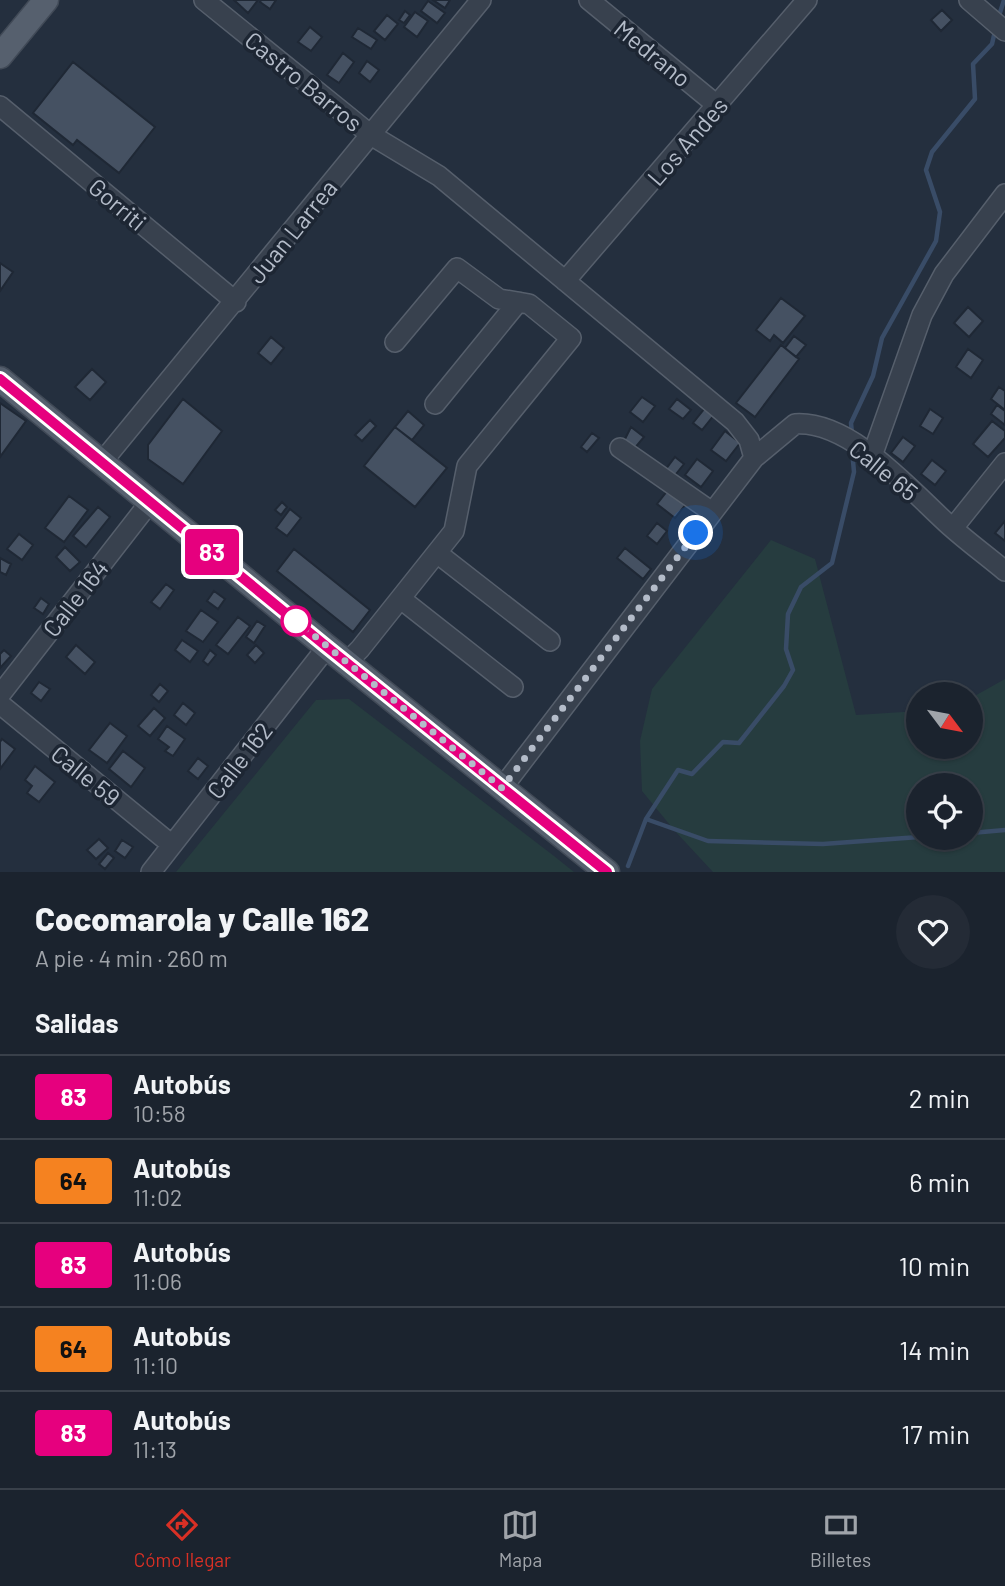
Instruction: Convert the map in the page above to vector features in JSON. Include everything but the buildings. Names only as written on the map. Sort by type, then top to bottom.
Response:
[{"type":"main road","points":[[0,56],[46,0]]},
{"type":"main road","points":[[0,379],[607,872]]},
{"type":"street","name":"Castro Barros","points":[[205,0],[371,135],[439,176],[735,422],[749,440],[754,458]]},
{"type":"street","name":"Juan Larrea","points":[[102,462],[236,302],[481,0]]},
{"type":"street","name":"Medrano","points":[[589,0],[718,106]]},
{"type":"street","name":"Los Andes","points":[[565,281],[807,0]]},
{"type":"street","points":[[969,0],[1001,27]]},
{"type":"street","name":"Gorriti","points":[[0,106],[236,302]]},
{"type":"street","points":[[872,456],[922,315],[944,274],[1005,194]]},
{"type":"street","points":[[347,662],[454,531],[467,466],[571,338],[529,304],[499,299],[457,268],[395,342]]},
{"type":"street","points":[[435,404],[517,302]]},
{"type":"street","name":"Calle 65","points":[[754,458],[795,424],[821,427],[849,439],[1005,571]]},
{"type":"street","points":[[620,448],[712,512]]},
{"type":"street","points":[[502,788],[754,458]]},
{"type":"street","points":[[953,528],[1005,463]]},
{"type":"street","name":"Calle 164","points":[[0,695],[150,502]]},
{"type":"street","points":[[437,553],[550,641]]},
{"type":"street","points":[[401,598],[513,687]]},
{"type":"street","name":"Calle 162","points":[[151,872],[327,647]]},
{"type":"street","name":"Calle 59","points":[[0,704],[173,845]]},
{"type":"green space","points":[[771,540],[815,559],[856,715],[906,712],[906,760],[984,760],[984,691],[1005,679],[1005,872],[713,872],[642,791],[640,741],[652,689]]},
{"type":"green space","points":[[349,699],[574,872],[176,872],[316,700]]},
{"type":"waterway","points":[[998,19],[1004,0]]},
{"type":"waterway","points":[[852,434],[851,423],[873,376],[882,338],[936,241],[940,212],[926,170],[932,152],[975,99],[973,64],[992,44],[995,31]]},
{"type":"waterway","points":[[628,866],[646,819],[678,770],[692,774],[723,742],[739,743],[784,686],[793,670],[786,649],[788,614],[801,587],[832,563],[854,472],[852,450]]},
{"type":"waterway","points":[[646,819],[708,841],[823,844],[906,838]]},
{"type":"waterway","points":[[983,832],[1005,830]]},
{"type":"bus line","name":"83","points":[[0,379],[607,872]]},
{"type":"route","points":[[296,621],[502,788],[696,533]]}]
